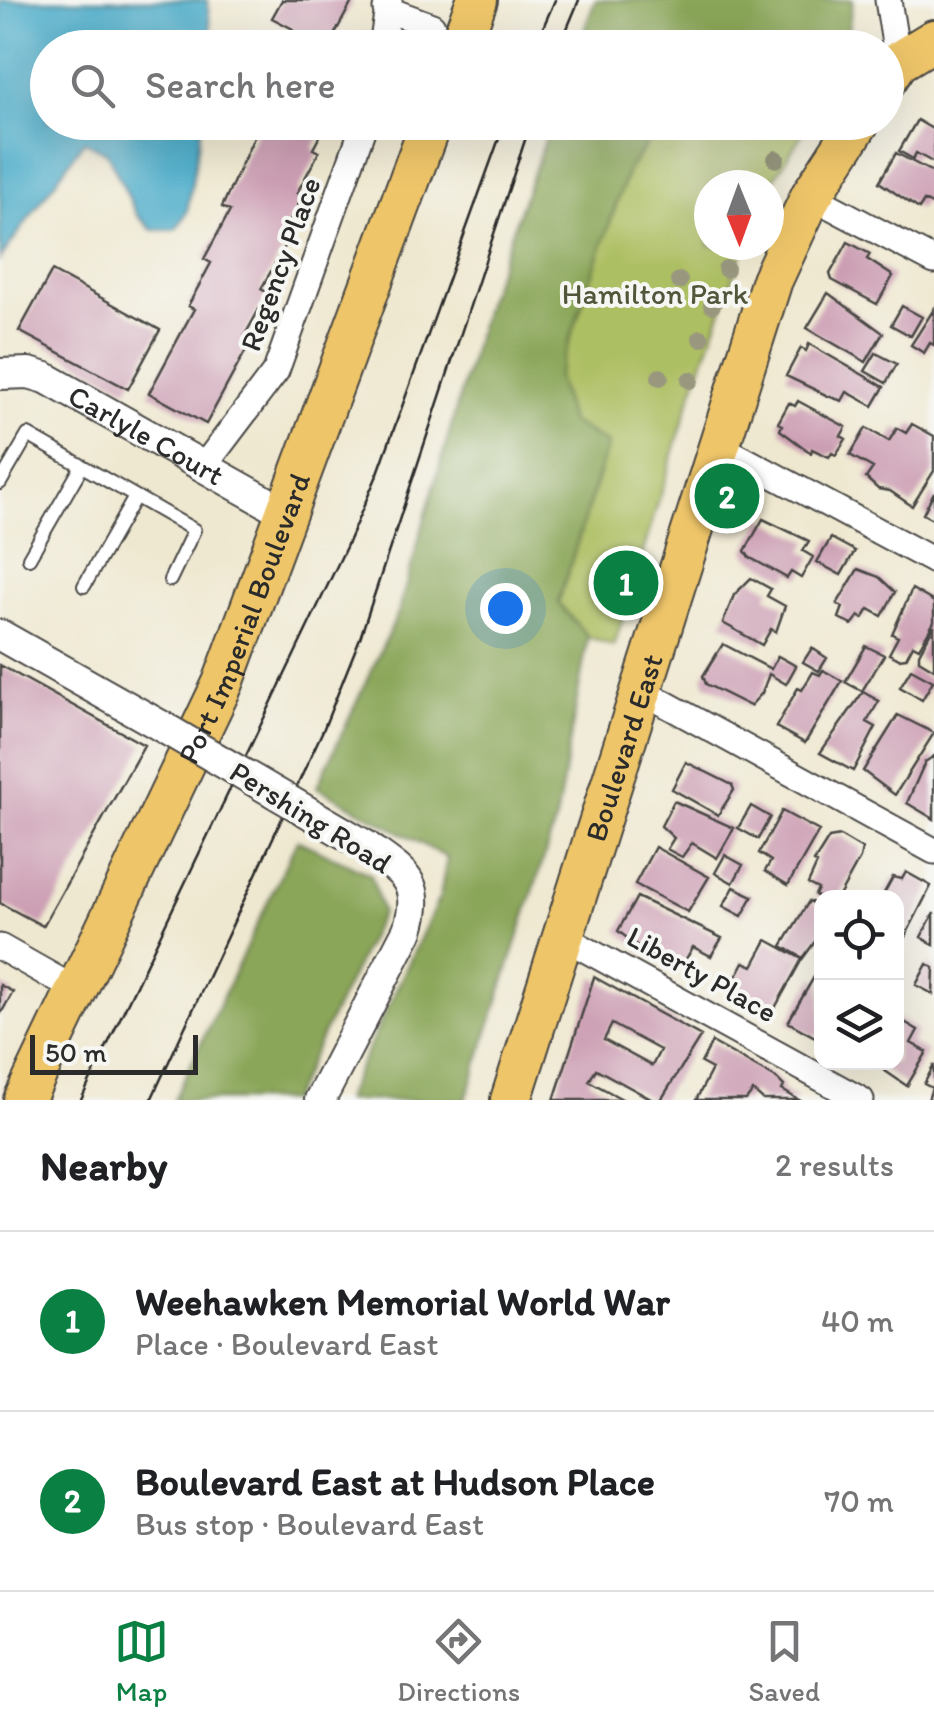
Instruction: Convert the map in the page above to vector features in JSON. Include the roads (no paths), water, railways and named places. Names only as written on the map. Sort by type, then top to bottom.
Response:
[{"type":"main road","points":[[450,30],[468,3]]},
{"type":"main road","points":[[904,62],[934,40]]},
{"type":"main road","name":"Port Imperial Boulevard","points":[[24,1100],[223,683],[424,140]]},
{"type":"main road","name":"Boulevard East","points":[[511,1100],[772,280],[811,196],[847,140]]},
{"type":"street","points":[[888,0],[890,30]]},
{"type":"street","points":[[385,30],[388,5],[433,30]]},
{"type":"street","name":"Regency Place","points":[[204,466],[276,372],[359,140]]},
{"type":"street","points":[[811,196],[934,261]]},
{"type":"street","name":"Carlyle Court","points":[[14,373],[204,466],[288,514]]},
{"type":"street","points":[[719,446],[934,561]]},
{"type":"street","name":"Pershing Road","points":[[0,636],[366,846],[410,882],[416,905],[408,930],[320,1100]]},
{"type":"street","points":[[640,690],[934,851]]},
{"type":"street","name":"Liberty Place","points":[[562,937],[861,1100]]},
{"type":"street","points":[[0,947],[76,990]]},
{"type":"lane","points":[[0,357],[14,373]]},
{"type":"lane","points":[[0,483],[28,434],[194,530],[170,580]]},
{"type":"lane","points":[[29,558],[82,466]]},
{"type":"lane","points":[[84,586],[136,497]]},
{"type":"water","points":[[0,0],[207,0],[211,30],[30,30],[30,140],[199,140],[187,212],[176,230],[152,230],[137,215],[107,153],[84,141],[0,259]]},
{"type":"tram line","points":[[542,30],[555,0]]},
{"type":"tram line","points":[[566,30],[579,0]]},
{"type":"tram line","points":[[81,1100],[346,547],[378,473],[498,140]]},
{"type":"tram line","points":[[151,1100],[324,728],[360,638],[525,140]]},
{"type":"place","name":"Boulevard East at Hudson Place","points":[[727,496]]},
{"type":"place","name":"Weehawken Memorial World War","points":[[626,583]]},
{"type":"park label","name":"Hamilton Park","points":[[655,293]]}]
